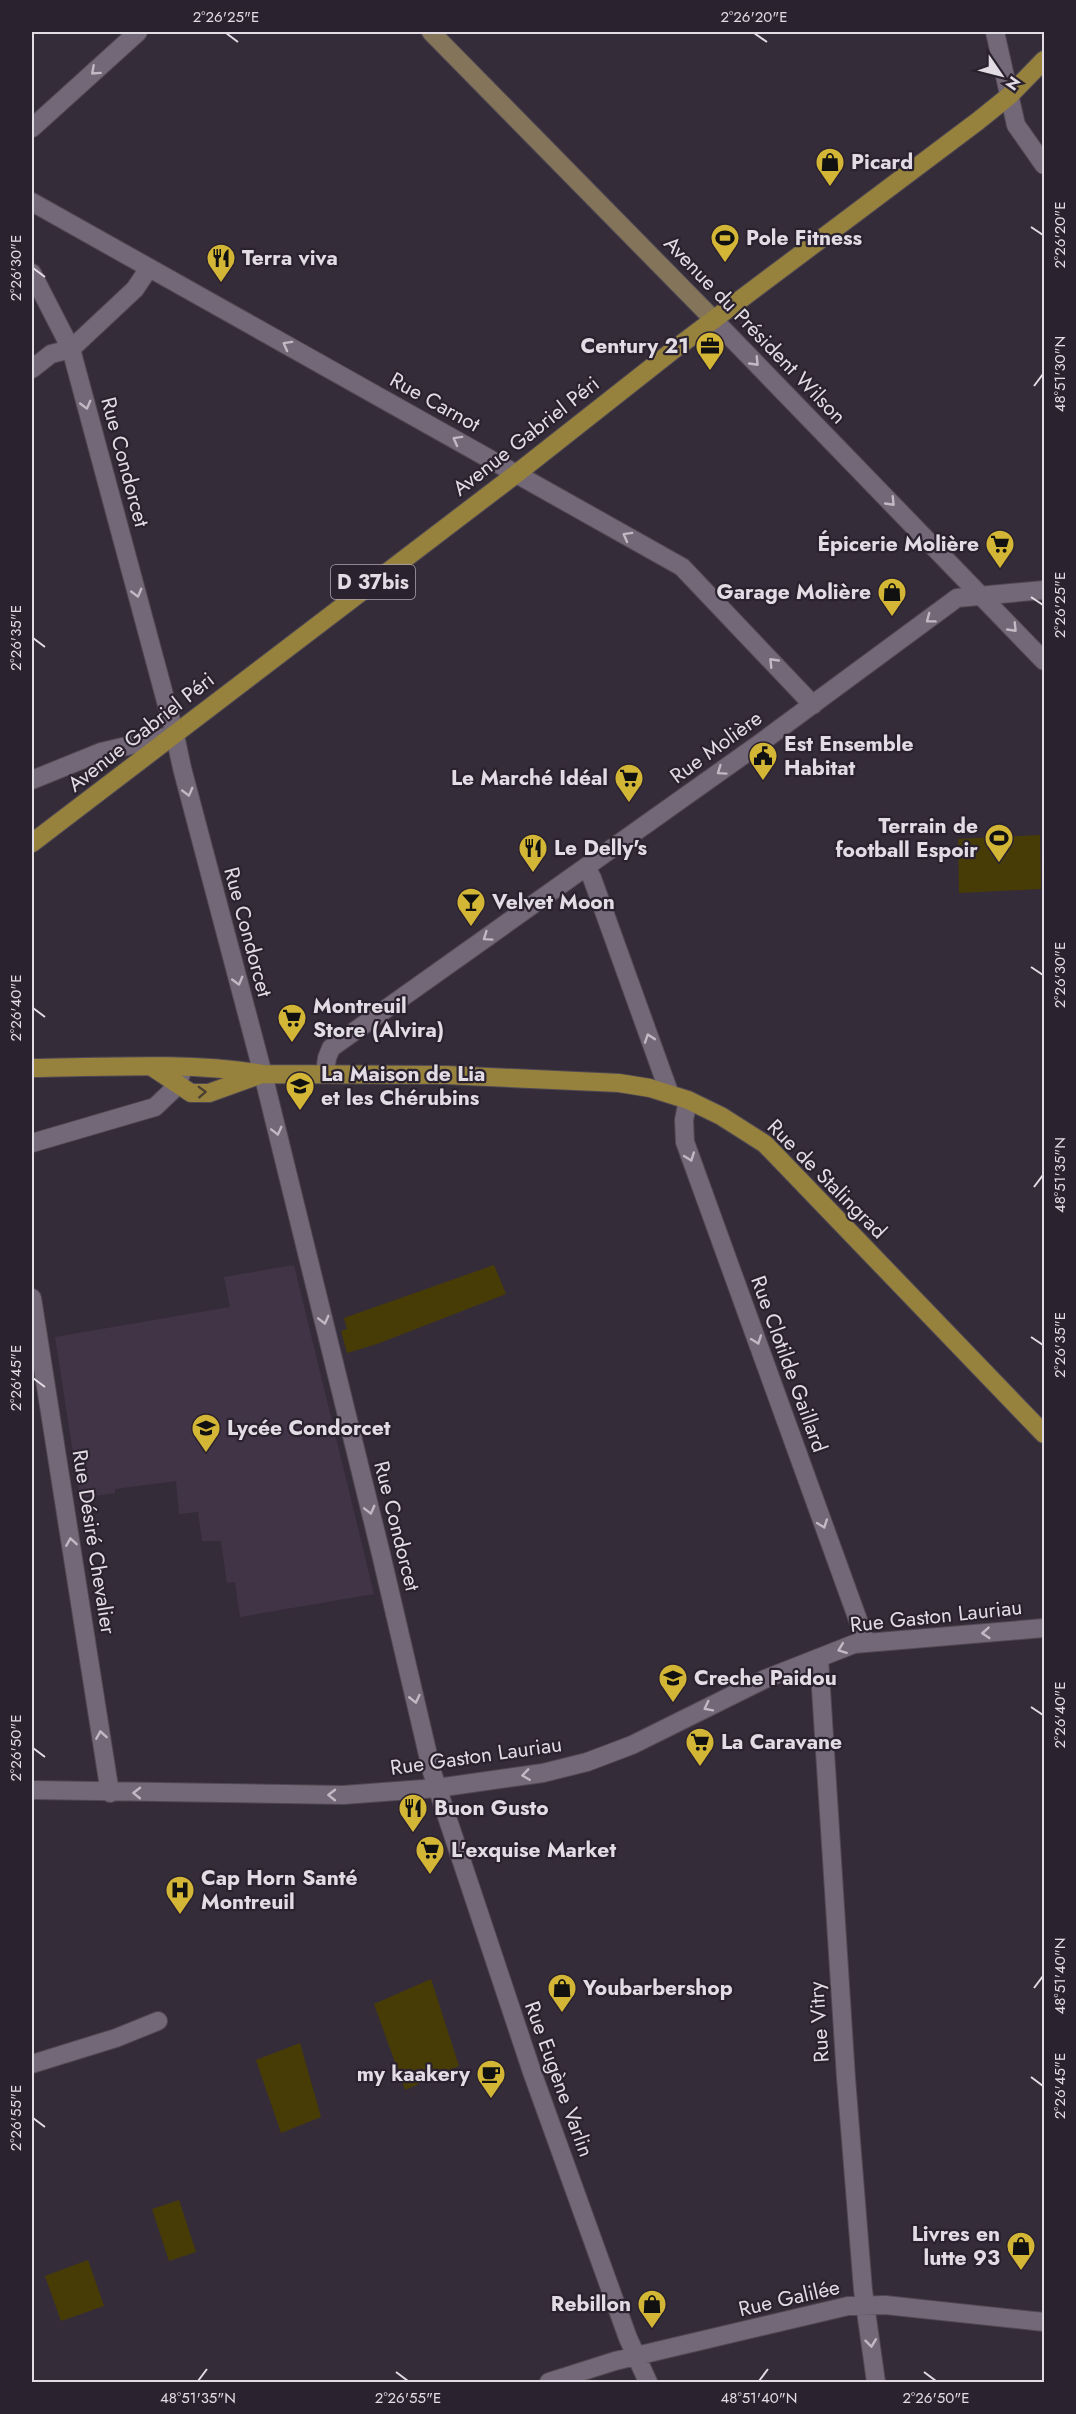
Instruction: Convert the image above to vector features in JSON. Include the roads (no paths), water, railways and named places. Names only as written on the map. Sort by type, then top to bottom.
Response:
[{"type":"main road","name":"Avenue Gabriel Péri","points":[[32,843],[1009,96],[1044,60]]},
{"type":"main road","name":"Rue de Stalingrad","points":[[32,1068],[152,1067],[180,1077],[191,1093],[209,1093],[263,1074],[325,1073],[446,1075],[619,1083],[669,1092],[754,1136],[777,1155],[1044,1434]]},
{"type":"street","points":[[32,128],[138,32]]},
{"type":"street","name":"Avenue du Président Wilson","points":[[431,32],[1044,661]]},
{"type":"street","points":[[995,32],[1016,125],[1044,165]]},
{"type":"street","name":"Rue Carnot","points":[[32,202],[682,567],[813,705]]},
{"type":"street","points":[[32,369],[51,354],[71,349],[135,289],[149,268]]},
{"type":"street","name":"Rue Condorcet","points":[[32,273],[71,349],[176,735],[182,768],[263,1074],[437,1788]]},
{"type":"street","name":"Rue Molière","points":[[325,1073],[331,1048],[813,705],[957,598],[1044,590]]},
{"type":"street","points":[[32,780],[101,752],[176,735]]},
{"type":"street","points":[[586,867],[592,878],[669,1092]]},
{"type":"street","points":[[32,1143],[155,1107],[180,1077]]},
{"type":"street","name":"Rue Clotilde Gaillard","points":[[688,1100],[684,1120],[685,1142],[866,1642]]},
{"type":"street","name":"Rue Désiré Chevalier","points":[[32,1298],[111,1793]]},
{"type":"street","name":"Rue Gaston Lauriau","points":[[32,1790],[343,1795],[437,1788],[543,1773],[587,1762],[632,1745],[765,1679],[866,1642],[1044,1628]]},
{"type":"street","name":"Rue Vitry","points":[[819,1658],[846,2078],[865,2305],[876,2382]]},
{"type":"street","name":"Rue Eugène Varlin","points":[[437,1788],[532,2072],[636,2356],[648,2382]]},
{"type":"street","points":[[32,2064],[116,2038],[158,2021]]},
{"type":"street","name":"Rue Galilée","points":[[549,2382],[636,2356],[848,2306],[885,2305],[1044,2322]]},
{"type":"place","name":"Picard","points":[[830,188]]},
{"type":"place","name":"Pole Fitness","points":[[725,264]]},
{"type":"place","name":"Terra viva","points":[[221,284]]},
{"type":"place","name":"Century 21","points":[[710,372]]},
{"type":"place","name":"Épicerie Molière","points":[[1000,570]]},
{"type":"place","name":"Garage Molière","points":[[892,618]]},
{"type":"place","name":"Est Ensemble Habitat","points":[[763,782]]},
{"type":"place","name":"Le Marché Idéal","points":[[629,804]]},
{"type":"place","name":"Terrain de football Espoir","points":[[999,864]]},
{"type":"place","name":"Le Delly's","points":[[533,874]]},
{"type":"place","name":"Velvet Moon","points":[[471,928]]},
{"type":"place","name":"Montreuil Store (Alvira)","points":[[292,1044]]},
{"type":"place","name":"La Maison de Lia et les Chérubins","points":[[300,1112]]},
{"type":"place","name":"Lycée Condorcet","points":[[206,1454]]},
{"type":"place","name":"Creche Paidou","points":[[673,1704]]},
{"type":"place","name":"La Caravane","points":[[700,1768]]},
{"type":"place","name":"Buon Gusto","points":[[413,1834]]},
{"type":"place","name":"L'exquise Market","points":[[430,1876]]},
{"type":"place","name":"Cap Horn Santé Montreuil","points":[[180,1916]]},
{"type":"place","name":"Youbarbershop","points":[[562,2014]]},
{"type":"place","name":"my kaakery","points":[[491,2100]]},
{"type":"place","name":"Livres en lutte 93","points":[[1021,2272]]},
{"type":"place","name":"Rebillon","points":[[652,2330]]}]
